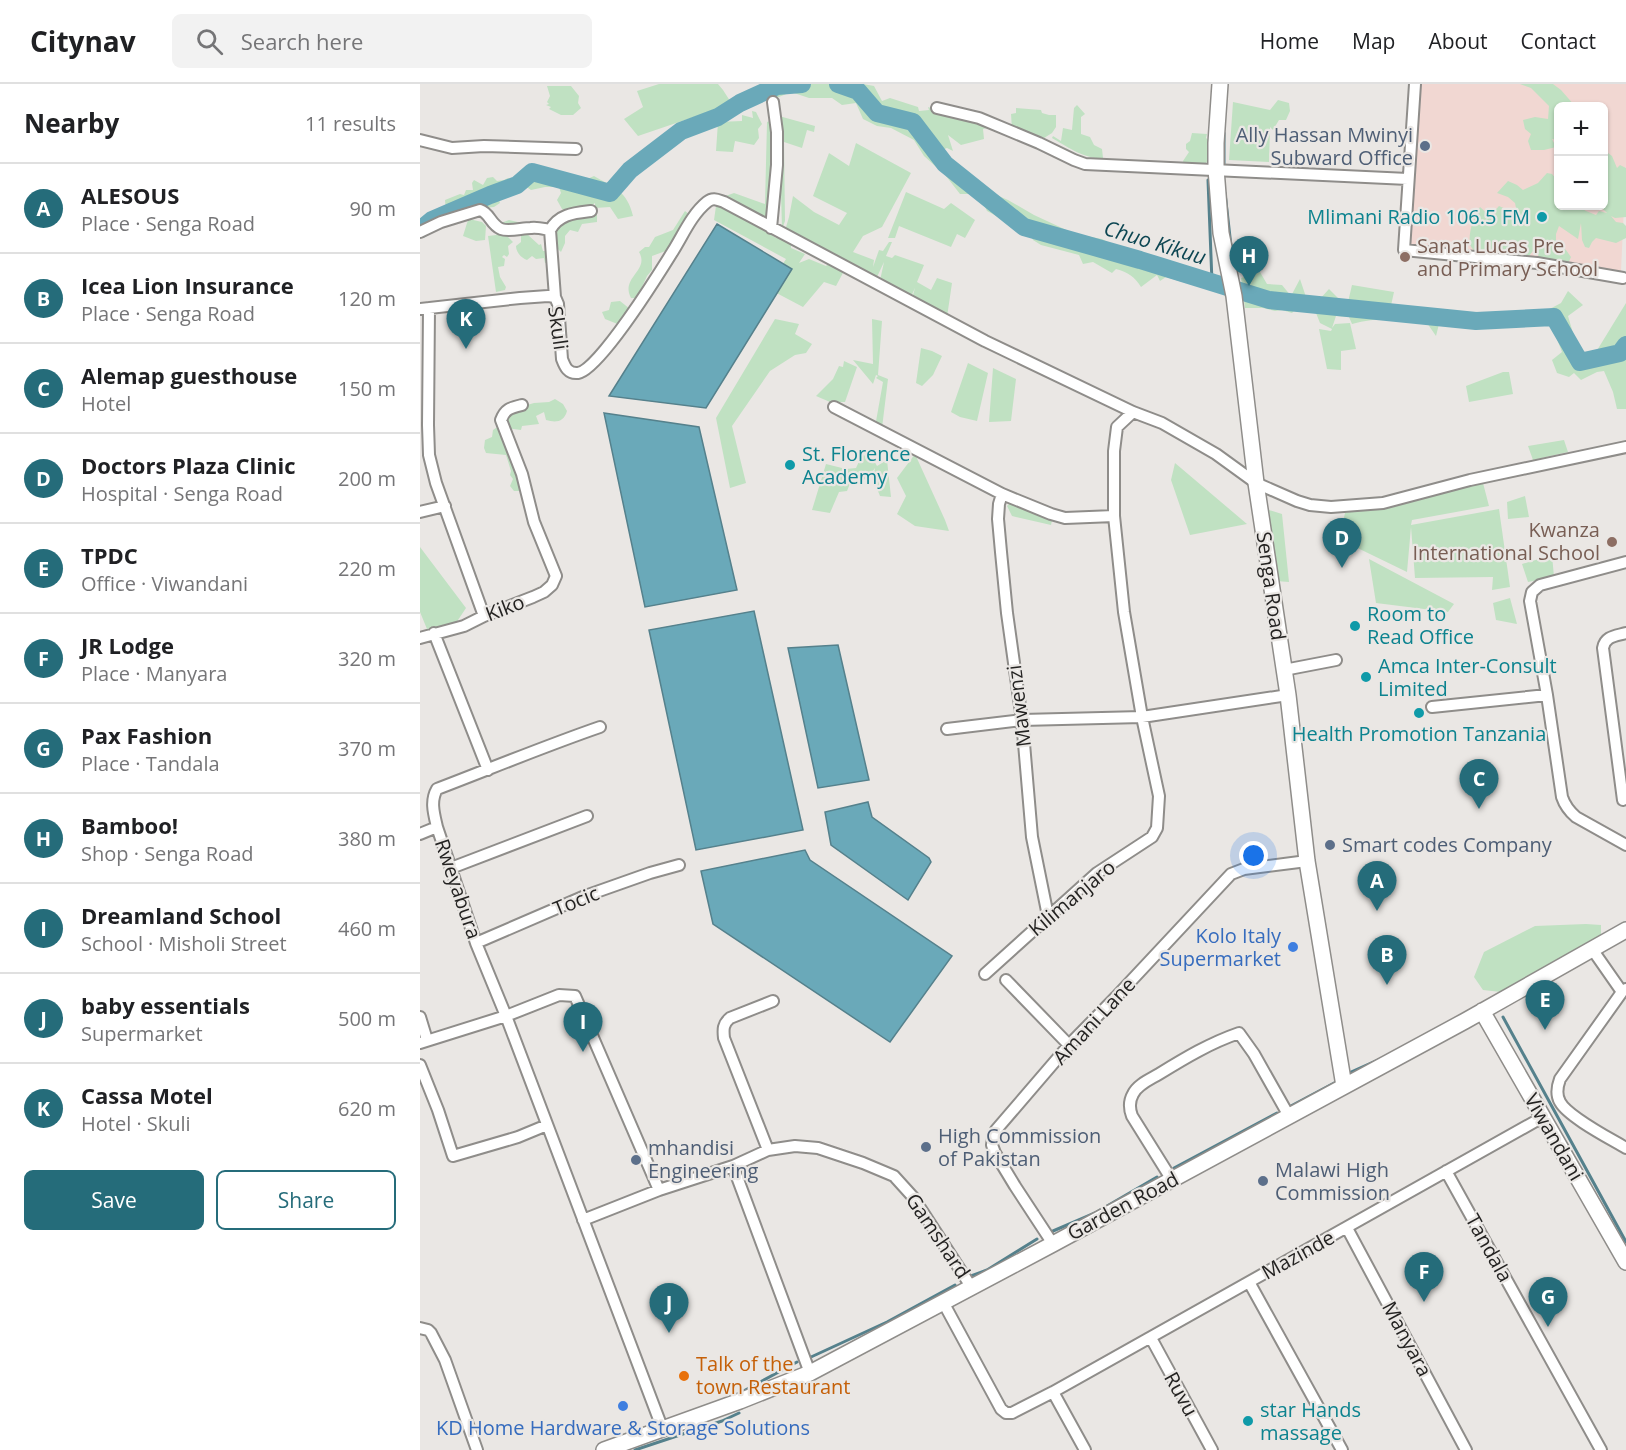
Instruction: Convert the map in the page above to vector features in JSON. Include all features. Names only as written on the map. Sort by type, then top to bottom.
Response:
[{"type":"street","name":"Senga Road","points":[[1220,84],[1216,169],[1221,233],[1232,289],[1256,483],[1288,696],[1307,861],[1344,1086]]},
{"type":"street","points":[[1415,84],[1404,250],[1537,263],[1623,278]]},
{"type":"street","points":[[773,102],[777,132],[777,165],[771,228],[985,340],[1132,412],[1162,423],[1207,449],[1256,483],[1297,501],[1320,506],[1383,503],[1470,480],[1626,447]]},
{"type":"street","points":[[937,108],[980,118],[1085,164],[1408,179]]},
{"type":"street","points":[[420,140],[452,148],[484,146],[576,149]]},
{"type":"street","name":"Skuli","points":[[424,308],[520,298],[555,297],[558,304],[562,359],[565,368],[578,373],[587,369],[601,355],[708,200],[714,198],[724,202],[771,228]]},
{"type":"street","points":[[420,232],[441,222],[480,210],[484,211],[491,222],[501,229],[550,230]]},
{"type":"street","points":[[555,297],[550,230],[562,217],[591,211]]},
{"type":"street","points":[[424,308],[429,455],[436,483],[484,616]]},
{"type":"street","name":"Kiko","points":[[420,638],[464,626],[533,597],[552,585],[556,576],[534,522],[522,474],[501,420],[508,408],[522,405]]},
{"type":"street","points":[[834,407],[1002,494],[1051,514],[1065,518],[1114,516]]},
{"type":"street","name":"Kilimanjaro","points":[[985,974],[1097,873],[1152,837],[1157,828],[1159,796],[1142,717],[1125,612],[1114,516],[1114,451],[1117,427],[1132,412]]},
{"type":"street","name":"Mawenzi","points":[[1002,494],[999,504],[999,533],[1007,614],[1022,720],[1032,837],[1048,916]]},
{"type":"street","points":[[420,512],[445,506]]},
{"type":"street","points":[[1626,562],[1544,583],[1532,592],[1530,601],[1548,695],[1564,805],[1576,817],[1626,845]]},
{"type":"street","points":[[434,633],[488,770]]},
{"type":"street","points":[[1623,800],[1603,648],[1605,641],[1610,637],[1626,633]]},
{"type":"street","points":[[1284,670],[1336,660]]},
{"type":"street","points":[[1432,707],[1548,695]]},
{"type":"street","points":[[947,729],[1022,720],[1142,717],[1288,696]]},
{"type":"street","name":"Rweyabura","points":[[600,727],[437,789],[433,796],[437,827],[476,944],[506,1016],[663,1430]]},
{"type":"street","points":[[451,868],[587,816]]},
{"type":"street","points":[[420,834],[437,827]]},
{"type":"street","name":"Amani Lane","points":[[1053,1244],[995,1153],[992,1145],[993,1138],[1003,1121],[1069,1045],[1231,874],[1244,869],[1307,861]]},
{"type":"street","name":"Tocic","points":[[476,944],[585,896],[679,865]]},
{"type":"street","name":"Garden Road","points":[[604,1450],[810,1374],[1172,1180],[1626,930]]},
{"type":"street","points":[[1592,949],[1624,990],[1560,1079],[1557,1095],[1565,1109],[1626,1148]]},
{"type":"street","points":[[1006,980],[1069,1045]]},
{"type":"street","points":[[420,1017],[424,1041],[506,1016],[559,995],[576,996],[659,1190]]},
{"type":"street","points":[[768,1150],[724,1038],[723,1028],[730,1018],[773,1001]]},
{"type":"street","name":"Viwandani","points":[[1482,1011],[1626,1262]]},
{"type":"street","points":[[1172,1180],[1132,1116],[1130,1102],[1137,1088],[1193,1054],[1219,1040],[1239,1034],[1254,1054],[1289,1116]]},
{"type":"street","points":[[420,1065],[453,1156],[518,1137],[547,1125]]},
{"type":"street","name":"Mazinde","points":[[944,1302],[1003,1411],[1012,1413],[1151,1338],[1543,1117]]},
{"type":"street","name":"Gamshard","points":[[583,1220],[659,1190],[733,1166],[768,1150],[795,1146],[818,1148],[894,1176],[913,1197],[972,1288]]},
{"type":"street","points":[[733,1166],[810,1374]]},
{"type":"street","name":"Tandala","points":[[1446,1171],[1601,1450]]},
{"type":"street","name":"Manyara","points":[[1347,1228],[1466,1450]]},
{"type":"street","points":[[1249,1282],[1342,1450]]},
{"type":"street","points":[[420,1328],[431,1333],[445,1360],[477,1450]]},
{"type":"street","name":"Ruvu","points":[[1151,1338],[1212,1450]]},
{"type":"street","points":[[1053,1392],[1085,1450]]},
{"type":"shaded area","points":[[1418,84],[1626,84],[1626,163],[1621,271],[1409,246]]},
{"type":"green space","points":[[659,84],[718,84],[732,104],[638,136],[624,119],[643,107],[637,91]]},
{"type":"green space","points":[[794,84],[874,86],[882,101],[890,98],[918,107],[919,111],[929,110],[928,107],[943,113],[959,108],[973,113],[992,127],[983,129],[984,139],[961,145],[948,135],[953,151],[947,148],[942,150],[943,158],[948,163],[944,174],[924,156],[914,140],[891,128],[877,126],[863,119],[856,103],[842,105],[832,98],[809,98],[791,92],[774,99],[781,87]]},
{"type":"green space","points":[[1520,84],[1553,84],[1572,102],[1554,102],[1554,139],[1552,139],[1554,148],[1531,150],[1528,141],[1531,134],[1525,129],[1523,120],[1535,117],[1548,119],[1549,106],[1531,88]]},
{"type":"green space","points":[[547,86],[571,86],[579,96],[578,103],[581,108],[573,115],[561,115],[549,109],[551,107],[546,105],[549,104],[547,102],[550,96]]},
{"type":"green space","points":[[1278,100],[1289,103],[1290,111],[1286,120],[1279,120],[1273,130],[1270,127],[1269,162],[1229,160],[1233,102],[1270,110]]},
{"type":"green space","points":[[1077,105],[1085,114],[1081,117],[1081,134],[1090,137],[1094,145],[1102,149],[1103,158],[1083,155],[1052,138],[1053,136],[1061,141],[1063,128],[1072,130],[1074,108]]},
{"type":"green space","points":[[1016,108],[1041,110],[1042,113],[1056,115],[1056,127],[1044,138],[1012,129],[1011,114],[1016,113]]},
{"type":"green space","points":[[752,111],[756,112],[762,124],[758,129],[759,138],[754,145],[735,141],[733,152],[716,151],[718,122],[742,121],[742,115],[753,118]]},
{"type":"green space","points":[[779,116],[815,126],[814,132],[807,130],[802,148],[784,142],[785,221],[782,229]]},
{"type":"green space","points":[[775,119],[769,223],[720,198],[734,193],[765,204],[767,122]]},
{"type":"green space","points":[[1192,133],[1207,134],[1206,138],[1213,144],[1209,148],[1208,160],[1204,166],[1185,166],[1183,161],[1189,152],[1186,144],[1190,141]]},
{"type":"green space","points":[[856,143],[911,173],[882,227],[863,236],[853,252],[874,260],[873,267],[879,250],[883,251],[889,242],[892,242],[886,256],[892,258],[895,255],[924,265],[917,282],[931,290],[937,278],[952,283],[947,317],[911,302],[915,288],[909,301],[879,285],[884,262],[877,277],[844,271],[836,286],[824,282],[803,307],[767,288],[786,259],[714,220],[717,199],[776,238],[778,236],[785,242],[786,240],[791,243],[791,248],[805,254],[799,263],[809,259],[826,266],[832,260],[784,234],[793,196],[814,212],[839,225],[847,213],[813,196],[829,153],[849,166]]},
{"type":"green space","points":[[1608,153],[1612,156],[1617,168],[1620,165],[1626,168],[1626,217],[1611,216],[1616,222],[1626,226],[1626,238],[1616,243],[1596,238],[1589,248],[1585,247],[1582,240],[1581,223],[1578,239],[1559,226],[1556,243],[1571,257],[1565,270],[1549,271],[1541,266],[1537,251],[1513,261],[1510,267],[1503,268],[1488,262],[1470,244],[1471,230],[1480,207],[1490,216],[1499,206],[1508,210],[1516,208],[1515,203],[1508,197],[1497,193],[1508,181],[1523,190],[1538,183],[1547,173],[1552,174],[1554,176],[1554,210],[1584,210],[1596,215],[1599,211],[1607,213],[1604,210],[1608,210]]},
{"type":"green space","points":[[952,163],[961,177],[971,184],[1075,234],[1102,239],[1135,256],[1151,257],[1198,270],[1195,282],[1182,282],[1166,277],[1160,281],[1157,275],[1141,287],[1134,278],[1124,272],[1116,269],[1112,273],[1093,262],[1083,264],[1079,255],[1041,245],[1031,236],[987,211],[979,194],[960,194],[946,176]]},
{"type":"green space","points":[[534,169],[547,171],[576,184],[594,176],[614,187],[624,196],[633,216],[618,219],[610,207],[595,208],[595,203],[589,208],[597,215],[597,222],[582,224],[578,232],[570,230],[565,236],[561,252],[554,245],[553,228],[576,211],[562,209],[557,200],[561,193],[559,187],[531,190],[522,184],[520,178]]},
{"type":"green space","points":[[493,177],[497,181],[508,178],[512,180],[511,184],[499,187],[499,189],[515,184],[520,180],[519,186],[510,194],[503,193],[500,196],[500,203],[494,207],[484,208],[477,216],[468,216],[443,223],[440,216],[446,212],[445,200],[460,194],[464,195],[466,190],[473,190],[474,180],[483,185],[487,178]]},
{"type":"green space","points":[[906,192],[944,209],[951,203],[975,220],[965,238],[957,234],[951,247],[899,226],[895,238],[888,238]]},
{"type":"green space","points":[[685,211],[690,215],[671,249],[652,256],[652,270],[637,298],[631,298],[629,285],[641,264],[639,252],[649,247],[655,237],[673,230]]},
{"type":"green space","points":[[469,219],[482,222],[486,226],[485,240],[476,241],[463,236]]},
{"type":"green space","points":[[509,220],[526,224],[507,232],[507,236],[513,242],[508,246],[507,257],[504,255],[502,257],[505,259],[504,266],[498,267],[500,277],[506,287],[505,290],[496,292],[488,236],[496,235],[500,231],[501,223]]},
{"type":"green space","points":[[527,234],[539,245],[541,244],[543,251],[548,251],[549,263],[545,263],[544,258],[536,259],[532,256],[527,260],[519,254],[516,246],[521,242],[521,235]]},
{"type":"green space","points":[[1260,272],[1267,284],[1282,285],[1291,296],[1300,279],[1306,297],[1319,300],[1329,289],[1340,300],[1348,302],[1352,285],[1394,292],[1390,310],[1446,317],[1446,324],[1439,324],[1436,336],[1427,323],[1390,319],[1352,324],[1349,317],[1336,316],[1332,328],[1335,324],[1350,323],[1356,349],[1341,351],[1341,370],[1327,369],[1319,329],[1331,331],[1332,329],[1320,323],[1316,313],[1245,308],[1241,278]]},
{"type":"green space","points":[[1568,291],[1583,305],[1568,316],[1578,350],[1587,354],[1596,352],[1626,303],[1626,409],[1617,409],[1604,371],[1581,380],[1574,373],[1569,377],[1557,373],[1552,360],[1562,352],[1546,311],[1561,303]]},
{"type":"green space","points":[[620,301],[630,309],[620,325],[605,319],[602,312],[609,310],[611,302]]},
{"type":"green space","points":[[775,319],[799,324],[795,334],[812,344],[806,353],[795,355],[770,371],[732,426],[746,483],[730,488],[716,418]]},
{"type":"green space","points":[[872,319],[882,321],[878,375],[888,379],[882,428],[875,427],[883,382],[876,378],[878,376],[876,375],[873,384],[853,360],[873,364]]},
{"type":"green space","points":[[921,348],[942,356],[933,375],[922,386],[916,383]]},
{"type":"green space","points":[[844,361],[857,367],[845,402],[830,402],[816,396],[833,379],[839,366],[843,367]]},
{"type":"green space","points":[[968,363],[988,373],[977,421],[951,412]]},
{"type":"green space","points":[[993,368],[1016,379],[1011,421],[989,422]]},
{"type":"green space","points":[[1503,372],[1509,372],[1513,394],[1469,402],[1466,386]]},
{"type":"green space","points":[[555,399],[563,404],[567,411],[562,419],[546,420],[544,412],[536,416],[539,424],[522,426],[521,430],[507,428],[506,411]]},
{"type":"green space","points":[[499,426],[514,460],[522,495],[520,491],[514,491],[510,486],[513,479],[506,455],[486,453],[484,448],[485,440],[492,437],[493,430]]},
{"type":"green space","points":[[1564,440],[1568,452],[1533,460],[1528,446]]},
{"type":"green space","points":[[915,454],[949,531],[915,526],[897,514],[906,496],[897,478]]},
{"type":"green space","points":[[862,455],[872,457],[877,466],[887,460],[891,497],[880,496],[873,479],[875,468],[867,479],[851,481],[847,491],[839,492],[830,513],[812,510],[826,464],[846,469],[856,468]]},
{"type":"green space","points":[[1175,463],[1247,524],[1190,535],[1171,480]]},
{"type":"green space","points":[[1483,483],[1489,506],[1412,520],[1411,525],[1499,509],[1510,587],[1492,590],[1493,577],[1415,578],[1411,527],[1407,572],[1339,539],[1345,513]]},
{"type":"green space","points":[[1525,496],[1529,517],[1508,519],[1507,502]]},
{"type":"green space","points":[[1013,500],[1053,516],[1051,525],[1012,516],[1007,506]]},
{"type":"green space","points":[[1269,510],[1282,514],[1289,582],[1276,581]]},
{"type":"green space","points":[[420,547],[466,608],[456,628],[447,635],[438,628],[427,629],[420,612]]},
{"type":"green space","points":[[1552,555],[1554,577],[1528,582],[1522,564]]},
{"type":"green space","points":[[1369,559],[1454,604],[1448,612],[1376,603]]},
{"type":"green space","points":[[1510,598],[1517,624],[1496,620],[1493,603]]},
{"type":"green space","points":[[1601,925],[1601,937],[1501,992],[1483,990],[1474,977],[1484,952],[1535,926]]},
{"type":"water","points":[[717,224],[792,269],[706,408],[609,396]]},
{"type":"water","points":[[604,413],[699,427],[737,590],[645,607]]},
{"type":"water","points":[[754,611],[803,830],[696,850],[649,630]]},
{"type":"water","points":[[838,645],[869,780],[818,788],[788,648]]},
{"type":"water","points":[[868,802],[872,817],[929,858],[931,862],[908,900],[831,845],[825,812]]},
{"type":"water","points":[[805,850],[810,860],[952,956],[890,1042],[713,924],[701,871]]},
{"type":"waterway","name":"Chuo Kikuu","points":[[421,229],[432,220],[517,185],[532,172],[610,193],[630,170],[681,131],[718,117],[740,103],[777,86],[802,84]]},
{"type":"waterway","name":"Chuo Kikuu","points":[[838,84],[858,91],[877,113],[913,122],[945,164],[1024,227],[1269,300],[1476,321],[1554,317],[1580,362],[1620,353],[1626,345]]},
{"type":"waterway","points":[[1224,133],[1224,168]]},
{"type":"waterway","points":[[1208,180],[1212,282]]},
{"type":"waterway","points":[[1225,193],[1231,246]]},
{"type":"waterway","points":[[1503,1017],[1626,1242]]},
{"type":"waterway","points":[[1351,1072],[1380,1059]]},
{"type":"waterway","points":[[1289,1107],[1336,1082]]},
{"type":"waterway","points":[[1174,1168],[1277,1113]]},
{"type":"waterway","points":[[1053,1231],[1095,1213],[1157,1177]]},
{"type":"waterway","points":[[971,1276],[987,1270],[1037,1239]]},
{"type":"waterway","points":[[811,1357],[887,1322],[955,1285]]},
{"type":"waterway","points":[[738,1394],[797,1362]]},
{"type":"waterway","points":[[635,1450],[722,1421],[739,1413]]},
{"type":"place","name":"Ally Hassan Mwinyi Subward Office","points":[[1425,146]]},
{"type":"place","name":"Mlimani Radio 106.5 FM","points":[[1542,217]]},
{"type":"place","name":"Sanat Lucas Pre and Primary School","points":[[1405,257]]},
{"type":"place","name":"Bamboo!","points":[[1249,286]]},
{"type":"place","name":"Cassa Motel","points":[[466,349]]},
{"type":"place","name":"St. Florence Academy","points":[[790,465]]},
{"type":"place","name":"Kwanza International School","points":[[1612,542]]},
{"type":"place","name":"Doctors Plaza Clinic","points":[[1342,568]]},
{"type":"place","name":"Room to Read Office","points":[[1355,626]]},
{"type":"place","name":"Amca Inter-Consult Limited","points":[[1366,677]]},
{"type":"place","name":"Health Promotion Tanzania","points":[[1419,713]]},
{"type":"place","name":"Alemap guesthouse","points":[[1479,809]]},
{"type":"place","name":"Smart codes Company","points":[[1330,845]]},
{"type":"place","name":"ALESOUS","points":[[1377,911]]},
{"type":"place","name":"Kolo Italy Supermarket","points":[[1293,947]]},
{"type":"place","name":"Icea Lion Insurance","points":[[1387,985]]},
{"type":"place","name":"TPDC","points":[[1545,1030]]},
{"type":"place","name":"Dreamland School","points":[[583,1052]]},
{"type":"place","name":"High Commission of Pakistan","points":[[926,1147]]},
{"type":"place","name":"mhandisi Engineering","points":[[636,1160]]},
{"type":"place","name":"Malawi High Commission","points":[[1263,1181]]},
{"type":"place","name":"JR Lodge","points":[[1424,1302]]},
{"type":"place","name":"Pax Fashion","points":[[1548,1327]]},
{"type":"place","name":"baby essentials","points":[[669,1333]]},
{"type":"place","name":"Talk of the town Restaurant","points":[[684,1376]]},
{"type":"place","name":"KD Home Hardware & Storage Solutions","points":[[623,1406]]},
{"type":"place","name":"star Hands massage","points":[[1248,1421]]}]
